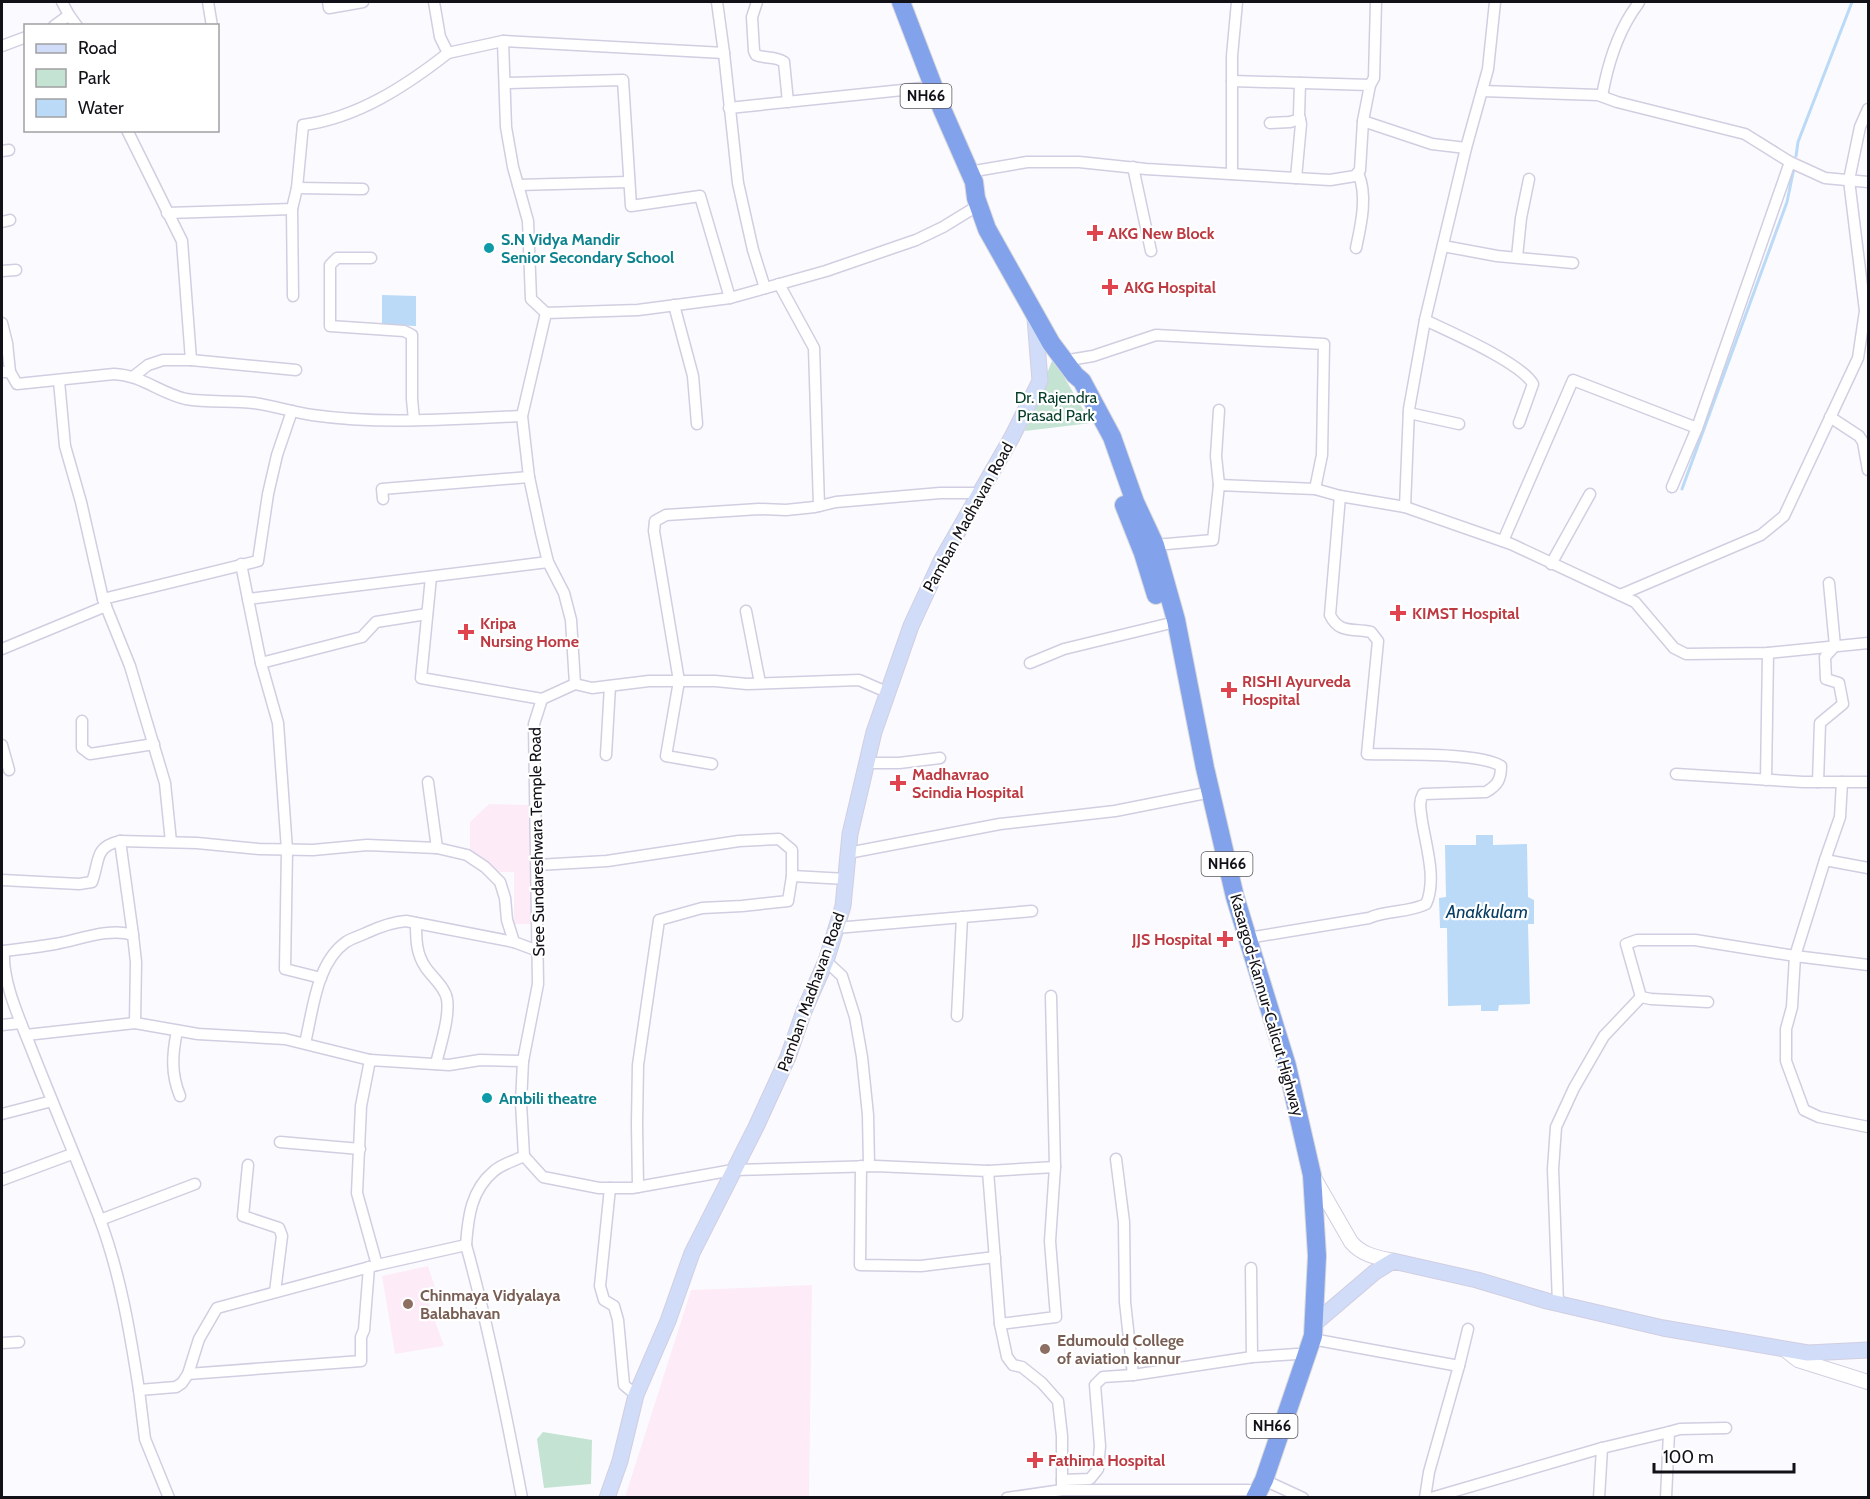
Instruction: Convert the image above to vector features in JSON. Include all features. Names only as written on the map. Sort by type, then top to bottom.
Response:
[{"type":"highway","name":"Kasargod-Kannur-Calicut Highway","points":[[891,2],[922,88],[973,189]]},
{"type":"highway","name":"Kasargod-Kannur-Calicut Highway","points":[[901,2],[987,229],[1073,373],[1130,505],[1167,624],[1201,794],[1223,884],[1275,1064],[1301,1170],[1306,1240],[1306,1339]]},
{"type":"highway","name":"Kasargod-Kannur-Calicut Highway","points":[[1130,505],[1155,545],[1176,620],[1224,853],[1287,1066],[1312,1175],[1317,1256],[1306,1339],[1255,1477],[1253,1491]]},
{"type":"main road","name":"Pamban Madhavan Road","points":[[611,1493],[636,1395],[668,1321],[692,1253],[756,1127],[788,1057],[804,1011],[826,961],[843,906],[850,834],[874,732],[911,626],[941,561],[1012,437],[1040,381],[1035,312]]},
{"type":"main road","points":[[1306,1339],[1360,1284],[1393,1261],[1663,1328],[1808,1353],[1869,1350]]},
{"type":"street","points":[[62,2],[75,24]]},
{"type":"street","points":[[208,2],[212,24]]},
{"type":"street","points":[[328,2],[329,8],[363,2]]},
{"type":"street","points":[[434,2],[440,37],[448,53]]},
{"type":"street","points":[[717,2],[738,183],[753,250],[765,288]]},
{"type":"street","points":[[757,2],[752,17],[754,51],[760,57],[779,59],[783,62],[788,102]]},
{"type":"street","points":[[1232,174],[1232,81],[1237,2]]},
{"type":"street","points":[[503,42],[506,127],[528,221],[531,299],[546,313],[638,310],[730,298],[826,271],[916,240],[943,227],[973,189],[1027,162],[1079,162],[1330,180],[1355,176],[1360,170],[1363,121],[1370,85],[1374,78],[1376,2]]},
{"type":"street","points":[[1405,507],[1409,413],[1425,320],[1466,148],[1488,69],[1495,2]]},
{"type":"street","points":[[1602,96],[1607,70],[1616,45],[1639,2]]},
{"type":"street","points":[[57,24],[69,15]]},
{"type":"street","points":[[2,46],[24,38]]},
{"type":"street","points":[[293,296],[292,209],[297,188],[303,125],[322,122],[390,95],[448,53],[503,42],[724,53]]},
{"type":"street","points":[[505,83],[623,80],[631,206],[700,196],[730,298]]},
{"type":"street","points":[[1232,81],[1370,85]]},
{"type":"street","points":[[1296,178],[1300,83]]},
{"type":"street","points":[[729,108],[922,88]]},
{"type":"street","points":[[1482,91],[1602,96],[1617,102],[1745,134],[1790,162],[1825,178],[1869,182]]},
{"type":"street","points":[[1620,595],[1761,535],[1784,516],[1858,358],[1865,311],[1849,180],[1860,127],[1869,109]]},
{"type":"street","points":[[1270,123],[1300,119]]},
{"type":"street","points":[[1363,121],[1432,144],[1466,148]]},
{"type":"street","points":[[127,132],[182,241],[191,360]]},
{"type":"street","points":[[1672,487],[1697,428],[1790,162]]},
{"type":"street","points":[[1132,167],[1151,251]]},
{"type":"street","points":[[1356,248],[1362,211],[1362,184],[1358,173]]},
{"type":"street","points":[[1517,257],[1521,218],[1529,178]]},
{"type":"street","points":[[518,185],[629,182]]},
{"type":"street","points":[[297,188],[363,189]]},
{"type":"street","points":[[167,213],[292,209]]},
{"type":"street","points":[[1443,246],[1573,263]]},
{"type":"street","points":[[371,258],[337,258],[330,265],[330,326],[404,331],[412,335],[414,420]]},
{"type":"street","points":[[2,272],[16,270]]},
{"type":"street","points":[[779,284],[814,348],[819,506]]},
{"type":"street","points":[[674,305],[693,376],[697,424]]},
{"type":"street","points":[[546,313],[522,416],[529,477],[548,562],[564,593],[571,620],[575,684]]},
{"type":"street","points":[[1425,320],[1487,350],[1529,376],[1533,384],[1519,423]]},
{"type":"street","points":[[2,323],[7,343],[6,372],[17,384],[114,374],[134,376],[166,393],[188,399],[255,403],[313,415],[414,420],[522,416]]},
{"type":"street","points":[[1073,373],[1093,356],[1156,334],[1324,344],[1322,455],[1315,489]]},
{"type":"street","points":[[134,376],[148,365],[163,360],[191,360],[296,370]]},
{"type":"street","points":[[1503,541],[1573,380],[1697,428]]},
{"type":"street","points":[[59,381],[65,446],[81,502],[104,602],[130,666],[165,783],[171,842]]},
{"type":"street","points":[[1155,545],[1213,540],[1219,485],[1216,456],[1219,410]]},
{"type":"street","points":[[2,649],[104,602],[258,561],[268,494],[277,455],[292,411]]},
{"type":"street","points":[[1409,413],[1459,424]]},
{"type":"street","points":[[1830,417],[1864,436],[1863,442],[1869,470]]},
{"type":"street","points":[[383,499],[382,489],[529,477]]},
{"type":"street","points":[[1219,485],[1315,489],[1340,496],[1405,507],[1503,541],[1635,602],[1674,648],[1686,654],[1768,653],[1869,643]]},
{"type":"street","points":[[712,764],[666,756],[679,681],[654,531],[655,520],[666,515],[759,508],[786,510],[836,502],[980,493]]},
{"type":"street","points":[[1551,564],[1590,494]]},
{"type":"street","points":[[1248,938],[1369,918],[1378,914],[1416,909],[1426,904],[1430,896],[1430,873],[1420,806],[1423,794],[1486,792],[1495,787],[1501,778],[1501,766],[1493,761],[1440,756],[1367,754],[1378,642],[1371,632],[1341,628],[1335,624],[1330,615],[1340,496]]},
{"type":"street","points":[[248,599],[548,562]]},
{"type":"street","points":[[241,564],[261,663],[278,723],[287,850],[285,969],[321,978]]},
{"type":"street","points":[[431,577],[421,678],[542,699],[575,684],[592,688],[649,681],[760,683],[859,680],[889,693]]},
{"type":"street","points":[[1818,782],[1820,723],[1843,704],[1839,683],[1826,679],[1825,657],[1835,646],[1829,582]]},
{"type":"street","points":[[746,611],[760,683]]},
{"type":"street","points":[[261,663],[362,637],[376,622],[427,614]]},
{"type":"street","points":[[1030,663],[1064,649],[1167,624]]},
{"type":"street","points":[[1766,780],[1768,653]]},
{"type":"street","points":[[606,755],[610,686]]},
{"type":"street","name":"Sree Sundareshwara Temple Road","points":[[524,1156],[521,1103],[523,1061],[538,984],[534,724],[542,699]]},
{"type":"street","points":[[82,721],[82,748],[90,754],[154,744]]},
{"type":"street","points":[[2,745],[9,770]]},
{"type":"street","points":[[868,763],[899,764],[940,758]]},
{"type":"street","points":[[1676,774],[1766,780],[1869,782]]},
{"type":"street","points":[[428,782],[437,848]]},
{"type":"street","points":[[1842,782],[1840,817],[1795,956],[1792,1006],[1786,1029],[1786,1061],[1804,1110],[1819,1117],[1869,1127]]},
{"type":"street","points":[[848,853],[1000,824],[1115,811],[1201,794]]},
{"type":"street","points":[[537,865],[607,861],[738,841],[779,839],[792,850],[792,876],[788,901],[702,908],[659,920],[638,1065],[638,1187]]},
{"type":"street","points":[[120,842],[136,962],[135,1023]]},
{"type":"street","points":[[2,880],[79,884],[92,882],[100,853],[104,847],[120,842],[197,843],[287,850],[367,845],[437,848],[467,855],[485,867],[500,882],[506,898],[507,920],[514,942]]},
{"type":"street","points":[[1825,860],[1869,868]]},
{"type":"street","points":[[792,876],[846,879]]},
{"type":"street","points":[[836,928],[1032,911]]},
{"type":"street","points":[[957,1016],[962,917]]},
{"type":"street","points":[[305,1043],[321,978],[329,960],[346,942],[394,922],[406,921],[514,942],[538,951]]},
{"type":"street","points":[[416,923],[416,947],[425,967],[439,983],[447,997],[447,1010],[436,1064]]},
{"type":"street","points":[[133,935],[126,932],[97,935],[55,944],[3,951],[3,960],[21,1023],[100,1220],[130,1330],[145,1439],[169,1497]]},
{"type":"street","points":[[1641,997],[1626,944],[1637,940],[1695,940],[1869,965]]},
{"type":"street","points":[[826,961],[842,976],[855,1017],[862,1057],[868,1115],[860,1265],[921,1266],[995,1257]]},
{"type":"street","points":[[1000,1324],[1056,1317],[1050,1241],[1055,1167],[1051,996]]},
{"type":"street","points":[[1641,997],[1708,1002]]},
{"type":"street","points":[[1558,1303],[1553,1169],[1556,1127],[1574,1088],[1604,1036],[1641,997]]},
{"type":"street","points":[[2,1025],[21,1023]]},
{"type":"street","points":[[26,1035],[135,1023],[177,1031],[285,1039],[370,1060],[449,1065],[480,1060],[523,1061]]},
{"type":"street","points":[[177,1031],[172,1054],[173,1080],[180,1096]]},
{"type":"street","points":[[188,1374],[361,1361],[361,1337],[373,1266],[357,1193],[361,1106],[370,1060]]},
{"type":"street","points":[[2,1113],[52,1101]]},
{"type":"street","points":[[280,1142],[360,1149]]},
{"type":"street","points":[[2,1180],[72,1154]]},
{"type":"street","points":[[522,1497],[480,1294],[466,1245],[469,1212],[481,1184],[496,1170],[524,1156],[543,1177],[588,1187],[610,1188],[638,1187],[733,1170],[865,1166],[988,1171],[1055,1167]]},
{"type":"street","points":[[1116,1159],[1124,1222],[1125,1302],[1133,1375]]},
{"type":"street","points":[[248,1165],[243,1216],[279,1228],[282,1236],[275,1292]]},
{"type":"street","points":[[988,1171],[1000,1324],[1007,1357],[1013,1365],[1022,1368],[1042,1383],[1058,1401],[1062,1436],[1062,1485]]},
{"type":"street","points":[[1312,1175],[1344,1231],[1359,1251],[1393,1261]]},
{"type":"street","points":[[100,1220],[195,1184]]},
{"type":"street","points":[[610,1188],[600,1286],[604,1300],[614,1306],[618,1320],[624,1385],[636,1395]]},
{"type":"street","points":[[139,1390],[176,1387],[182,1383],[188,1374],[199,1339],[217,1308],[373,1266],[466,1245]]},
{"type":"street","points":[[1251,1268],[1252,1357]]},
{"type":"street","points":[[1425,1497],[1429,1472],[1468,1329]]},
{"type":"street","points":[[1007,1497],[1090,1479],[1098,1469],[1100,1446],[1095,1385],[1103,1377],[1133,1375],[1252,1357],[1306,1339],[1459,1366]]},
{"type":"street","points":[[2,1343],[19,1342]]},
{"type":"street","points":[[1784,1349],[1798,1360],[1869,1382]]},
{"type":"street","points":[[1431,1497],[1602,1448],[1680,1429],[1726,1428]]},
{"type":"street","points":[[1666,1497],[1669,1432]]},
{"type":"street","points":[[1599,1497],[1602,1448]]},
{"type":"street","points":[[1062,1485],[1253,1491],[1303,1497]]},
{"type":"shaded area","points":[[489,804],[531,805],[534,924],[514,924],[514,872],[497,872],[470,850],[470,822]]},
{"type":"shaded area","name":"Chinmaya Vidyalaya Balabhavan","points":[[428,1266],[437,1293],[426,1296],[444,1346],[395,1354],[382,1276]]},
{"type":"shaded area","points":[[812,1285],[809,1497],[625,1497],[691,1290]]},
{"type":"green space","name":"Dr. Rajendra Prasad Park","points":[[1053,358],[1091,423],[1025,431]]},
{"type":"green space","points":[[543,1432],[592,1440],[591,1484],[544,1488],[537,1439]]},
{"type":"water","points":[[382,295],[416,296],[416,326],[382,325]]},
{"type":"water","name":"Anakkulam","points":[[1476,835],[1493,835],[1493,845],[1527,844],[1528,897],[1534,900],[1534,924],[1528,924],[1530,1004],[1499,1005],[1498,1011],[1481,1011],[1481,1005],[1448,1006],[1447,928],[1440,928],[1439,898],[1446,897],[1445,845],[1476,845]]},
{"type":"waterway","points":[[1796,156],[1798,142],[1852,2]]},
{"type":"waterway","points":[[1682,489],[1787,202],[1794,168]]},
{"type":"place","name":"AKG New Block","points":[[1095,233]]},
{"type":"place","name":"S.N Vidya Mandir Senior Secondary School","points":[[489,248]]},
{"type":"place","name":"AKG Hospital","points":[[1110,287]]},
{"type":"place","name":"KIMST Hospital","points":[[1398,613]]},
{"type":"place","name":"Kripa Nursing Home","points":[[466,632]]},
{"type":"place","name":"RISHI Ayurveda Hospital","points":[[1229,690]]},
{"type":"place","name":"Madhavrao Scindia Hospital","points":[[898,783]]},
{"type":"place","name":"JJS Hospital","points":[[1225,939]]},
{"type":"place","name":"Ambili theatre","points":[[487,1098]]},
{"type":"place","name":"Chinmaya Vidyalaya Balabhavan","points":[[408,1304]]},
{"type":"place","name":"Edumould College of aviation kannur","points":[[1045,1349]]},
{"type":"place","name":"Fathima Hospital","points":[[1035,1460]]}]
